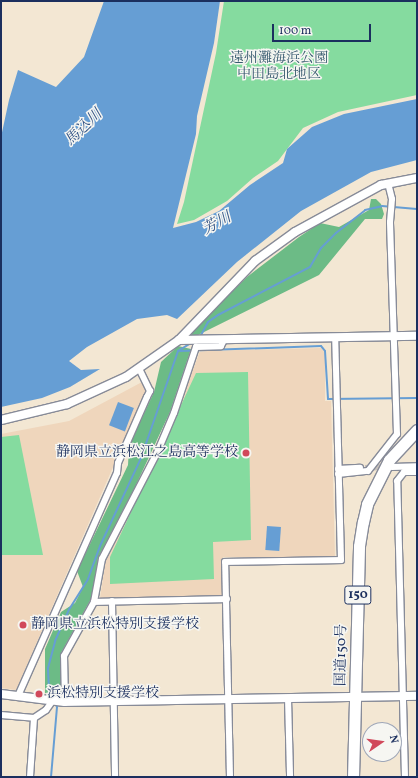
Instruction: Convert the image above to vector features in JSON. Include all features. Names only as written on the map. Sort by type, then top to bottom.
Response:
[{"type":"highway","name":"国道150号","points":[[354,777],[359,546],[367,504],[389,460],[417,430]]},
{"type":"street","points":[[1,420],[66,404],[108,387],[139,368],[179,340],[262,255],[322,216],[388,183],[417,178]]},
{"type":"street","points":[[338,471],[368,471],[397,434],[390,222],[392,200],[388,183]]},
{"type":"street","points":[[179,340],[417,336]]},
{"type":"street","points":[[230,777],[225,562],[341,560],[335,338]]},
{"type":"street","points":[[65,702],[64,656],[67,646],[94,602],[102,559],[140,489],[160,446],[174,413],[196,347],[221,346],[224,340]]},
{"type":"street","points":[[18,696],[117,473],[118,463],[150,391],[139,368]]},
{"type":"street","points":[[392,467],[417,466]]},
{"type":"street","points":[[338,471],[365,468]]},
{"type":"street","points":[[405,777],[397,481],[404,472],[417,472]]},
{"type":"street","points":[[94,602],[227,599]]},
{"type":"street","points":[[112,601],[115,777]]},
{"type":"street","points":[[1,694],[65,702],[417,696]]},
{"type":"street","points":[[288,698],[290,777]]},
{"type":"street","points":[[1,715],[34,718],[46,710],[53,700]]},
{"type":"street","points":[[30,777],[34,718]]},
{"type":"shaded area","name":"静岡県立浜松江之島高等学校","points":[[321,348],[325,353],[325,401],[331,401],[335,557],[223,557],[223,597],[100,598],[106,559],[143,489],[176,416],[200,351]]},
{"type":"shaded area","points":[[142,382],[147,389],[16,690],[1,688],[1,434],[69,421]]},
{"type":"green space","name":"遠州灘海浜公園 中田島北地区","points":[[224,1],[417,1],[417,95],[338,112],[303,128],[278,161],[253,178],[227,201],[194,220],[177,224],[184,202],[216,53]]},
{"type":"green space","points":[[371,199],[376,199],[381,204],[384,214],[382,219],[365,219],[319,275],[194,337],[190,333],[247,277],[299,237],[320,223],[339,227],[369,210]]},
{"type":"green space","points":[[178,346],[191,349],[170,412],[135,487],[98,558],[92,597],[61,653],[61,692],[56,695],[45,693],[45,649],[61,612],[75,603],[83,587],[77,571],[128,465],[129,446],[154,392],[161,362]]},
{"type":"green space","points":[[248,372],[251,540],[213,542],[214,579],[110,584],[110,557],[196,373]]},
{"type":"green space","points":[[19,435],[43,555],[1,555],[1,437]]},
{"type":"water","points":[[104,1],[220,1],[214,43],[197,116],[196,134],[173,228],[196,222],[219,211],[250,185],[283,163],[287,149],[312,127],[344,114],[417,99],[417,160],[371,172],[301,211],[237,262],[177,319],[167,315],[137,319],[87,347],[69,361],[81,370],[100,369],[70,387],[42,398],[1,407],[1,137],[9,100],[18,70],[56,87],[84,57]]},
{"type":"water","points":[[118,402],[134,408],[125,431],[109,425]]},
{"type":"water","points":[[267,526],[281,527],[279,551],[265,550]]},
{"type":"waterway","points":[[200,337],[208,322],[218,315],[310,267],[321,248],[336,233],[365,210],[382,206],[417,209]]},
{"type":"waterway","points":[[53,697],[49,689],[48,668],[55,641],[70,608],[88,579],[100,546],[141,458],[178,351],[191,343]]},
{"type":"waterway","points":[[180,351],[321,346],[325,351],[328,399],[417,398]]},
{"type":"waterway","points":[[51,777],[57,707],[55,703]]},
{"type":"tunnel","points":[[365,468],[387,467]]},
{"type":"place","name":"静岡県立浜松江之島高等学校","points":[[246,453]]},
{"type":"place","name":"静岡県立浜松特別支援学校","points":[[23,625]]},
{"type":"place","name":"浜松特別支援学校","points":[[39,694]]},
{"type":"water label","name":"馬込川","points":[[84,128]]},
{"type":"water label","name":"芳川","points":[[217,224]]}]
